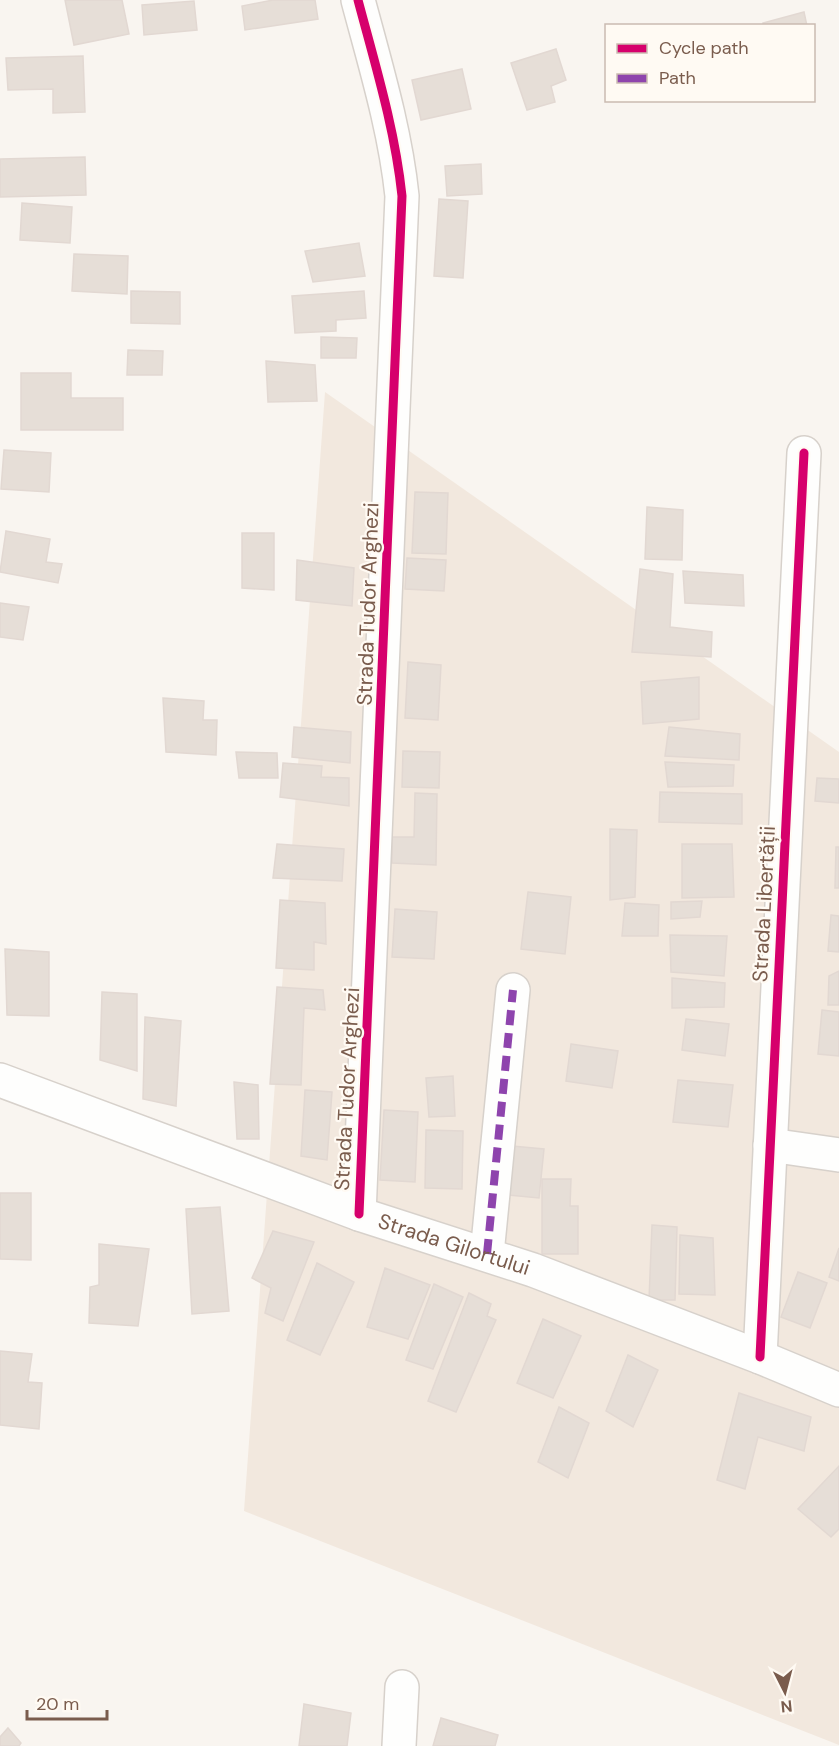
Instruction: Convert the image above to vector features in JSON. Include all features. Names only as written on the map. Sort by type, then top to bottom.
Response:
[{"type":"street","name":"Strada Tudor Arghezi","points":[[358,0],[382,87],[399,166],[402,196],[359,1214]]},
{"type":"street","name":"Strada Libertății","points":[[760,1357],[804,453]]},
{"type":"street","points":[[487,1254],[513,990]]},
{"type":"street","name":"Strada Gilortului","points":[[0,1080],[359,1214],[487,1254],[760,1357],[839,1390]]},
{"type":"street","points":[[770,1145],[839,1155]]},
{"type":"street","points":[[399,1746],[402,1687]]},
{"type":"shaded area","points":[[325,392],[839,752],[839,1745],[244,1511]]},
{"type":"building","points":[[65,0],[122,0],[129,34],[74,45]]},
{"type":"building","points":[[273,0],[315,0],[318,19],[245,30],[242,6]]},
{"type":"building","points":[[194,1],[197,30],[144,35],[142,5]]},
{"type":"building","points":[[804,12],[807,24],[763,24]]},
{"type":"building","points":[[556,49],[566,80],[551,86],[555,102],[527,110],[511,63]]},
{"type":"building","points":[[83,56],[85,112],[53,113],[53,89],[8,90],[6,58]]},
{"type":"building","points":[[462,69],[471,109],[421,120],[412,80]]},
{"type":"building","points":[[85,157],[86,195],[0,197],[0,159]]},
{"type":"building","points":[[481,164],[482,194],[447,196],[445,166]]},
{"type":"building","points":[[439,199],[468,201],[463,278],[434,276]]},
{"type":"building","points":[[22,203],[72,207],[70,243],[20,240]]},
{"type":"building","points":[[359,243],[365,276],[313,282],[305,251]]},
{"type":"building","points":[[74,254],[128,256],[127,294],[72,291]]},
{"type":"building","points":[[131,291],[180,292],[180,324],[131,323]]},
{"type":"building","points":[[364,291],[366,318],[336,320],[336,331],[295,333],[292,296]]},
{"type":"building","points":[[321,337],[357,338],[356,358],[321,358]]},
{"type":"building","points":[[128,350],[163,351],[162,375],[127,375]]},
{"type":"building","points":[[266,361],[315,365],[317,401],[268,402]]},
{"type":"building","points":[[21,373],[71,373],[71,398],[123,398],[123,430],[21,430]]},
{"type":"building","points":[[4,450],[51,453],[49,492],[1,489]]},
{"type":"building","points":[[415,492],[448,493],[446,554],[412,553]]},
{"type":"building","points":[[647,507],[683,510],[682,560],[645,559]]},
{"type":"building","points":[[6,531],[50,539],[46,562],[62,564],[58,583],[0,572]]},
{"type":"building","points":[[242,533],[274,533],[274,590],[242,588]]},
{"type":"building","points":[[407,558],[446,560],[444,591],[405,589]]},
{"type":"building","points":[[297,560],[354,568],[352,606],[296,600]]},
{"type":"building","points":[[640,569],[673,574],[670,627],[712,632],[711,657],[632,652]]},
{"type":"building","points":[[683,571],[743,575],[744,606],[685,603]]},
{"type":"building","points":[[0,603],[29,607],[23,640],[0,637]]},
{"type":"building","points":[[408,662],[441,665],[438,720],[405,718]]},
{"type":"building","points":[[699,677],[699,719],[643,724],[641,682]]},
{"type":"building","points":[[163,698],[204,701],[203,720],[217,720],[216,755],[166,752]]},
{"type":"building","points":[[294,727],[351,732],[350,763],[292,757]]},
{"type":"building","points":[[669,727],[740,734],[739,760],[665,756]]},
{"type":"building","points":[[403,751],[440,752],[439,788],[402,787]]},
{"type":"building","points":[[236,752],[277,753],[278,778],[239,778]]},
{"type":"building","points":[[665,762],[734,765],[733,786],[668,787]]},
{"type":"building","points":[[283,763],[322,766],[321,777],[349,778],[349,806],[280,797]]},
{"type":"building","points":[[817,778],[839,779],[839,803],[815,801]]},
{"type":"building","points":[[660,792],[742,794],[742,824],[659,822]]},
{"type":"building","points":[[415,793],[437,794],[436,865],[392,863],[392,837],[414,837]]},
{"type":"building","points":[[610,829],[637,830],[635,897],[610,900]]},
{"type":"building","points":[[277,844],[344,849],[342,881],[273,878]]},
{"type":"building","points":[[682,844],[732,844],[734,897],[682,898]]},
{"type":"building","points":[[836,847],[839,847],[839,888],[835,888]]},
{"type":"building","points":[[528,892],[571,897],[565,954],[521,949]]},
{"type":"building","points":[[280,900],[325,903],[326,944],[314,942],[314,970],[276,968]]},
{"type":"building","points":[[702,901],[700,917],[671,919],[671,902]]},
{"type":"building","points":[[625,903],[659,905],[658,936],[622,936]]},
{"type":"building","points":[[395,909],[437,912],[434,959],[392,957]]},
{"type":"building","points":[[831,915],[839,916],[839,952],[828,951]]},
{"type":"building","points":[[670,935],[727,936],[724,976],[671,972]]},
{"type":"building","points":[[5,949],[49,952],[49,1016],[7,1015]]},
{"type":"building","points":[[839,971],[839,1005],[828,1005],[829,976]]},
{"type":"building","points":[[672,978],[725,983],[724,1007],[672,1008]]},
{"type":"building","points":[[277,987],[323,990],[325,1010],[304,1008],[301,1085],[270,1084]]},
{"type":"building","points":[[102,992],[137,994],[137,1071],[100,1060]]},
{"type":"building","points":[[822,1010],[839,1012],[839,1056],[818,1054]]},
{"type":"building","points":[[145,1017],[181,1021],[176,1106],[143,1099]]},
{"type":"building","points":[[686,1019],[729,1024],[725,1056],[682,1050]]},
{"type":"building","points":[[571,1044],[618,1051],[612,1088],[566,1081]]},
{"type":"building","points":[[453,1076],[455,1116],[429,1117],[426,1078]]},
{"type":"building","points":[[678,1080],[733,1085],[728,1127],[673,1122]]},
{"type":"building","points":[[234,1082],[258,1085],[259,1139],[237,1139]]},
{"type":"building","points":[[305,1090],[332,1092],[327,1160],[301,1156]]},
{"type":"building","points":[[384,1110],[418,1112],[415,1182],[380,1180]]},
{"type":"building","points":[[426,1130],[463,1131],[462,1189],[425,1188]]},
{"type":"building","points":[[512,1146],[544,1149],[539,1198],[508,1195]]},
{"type":"building","points":[[542,1179],[571,1179],[570,1206],[578,1206],[578,1254],[542,1254]]},
{"type":"building","points":[[0,1193],[31,1193],[31,1260],[0,1259]]},
{"type":"building","points":[[220,1207],[229,1311],[192,1314],[186,1209]]},
{"type":"building","points":[[652,1225],[677,1227],[675,1300],[649,1300]]},
{"type":"building","points":[[273,1231],[314,1242],[283,1321],[265,1313],[271,1288],[252,1278]]},
{"type":"building","points":[[680,1235],[713,1238],[715,1295],[679,1294]]},
{"type":"building","points":[[99,1244],[149,1249],[138,1326],[89,1323],[90,1287],[99,1285]]},
{"type":"building","points":[[839,1248],[839,1281],[829,1277]]},
{"type":"building","points":[[317,1263],[354,1282],[320,1355],[287,1340]]},
{"type":"building","points":[[385,1268],[430,1285],[408,1339],[367,1327]]},
{"type":"building","points":[[798,1272],[827,1283],[810,1328],[781,1317]]},
{"type":"building","points":[[434,1284],[463,1297],[433,1369],[406,1360]]},
{"type":"building","points":[[469,1293],[491,1304],[487,1316],[496,1320],[456,1412],[428,1401]]},
{"type":"building","points":[[543,1319],[581,1336],[553,1398],[517,1383]]},
{"type":"building","points":[[0,1351],[32,1354],[28,1382],[42,1383],[39,1429],[0,1425]]},
{"type":"building","points":[[628,1355],[658,1370],[633,1427],[606,1411]]},
{"type":"building","points":[[739,1393],[811,1417],[804,1451],[758,1437],[745,1489],[717,1480]]},
{"type":"building","points":[[559,1407],[589,1423],[568,1478],[538,1462]]},
{"type":"building","points":[[839,1466],[839,1529],[831,1537],[798,1509]]},
{"type":"building","points":[[304,1704],[351,1713],[347,1746],[299,1746]]},
{"type":"building","points":[[441,1718],[498,1735],[495,1746],[433,1746]]},
{"type":"building","points":[[8,1728],[21,1743],[19,1746],[0,1746],[0,1737]]},
{"type":"marked path","points":[[487,1254],[513,990]]},
{"type":"cycle path","points":[[358,0],[378,72],[399,171],[402,196],[359,1214]]},
{"type":"cycle path","points":[[760,1357],[804,453]]}]
